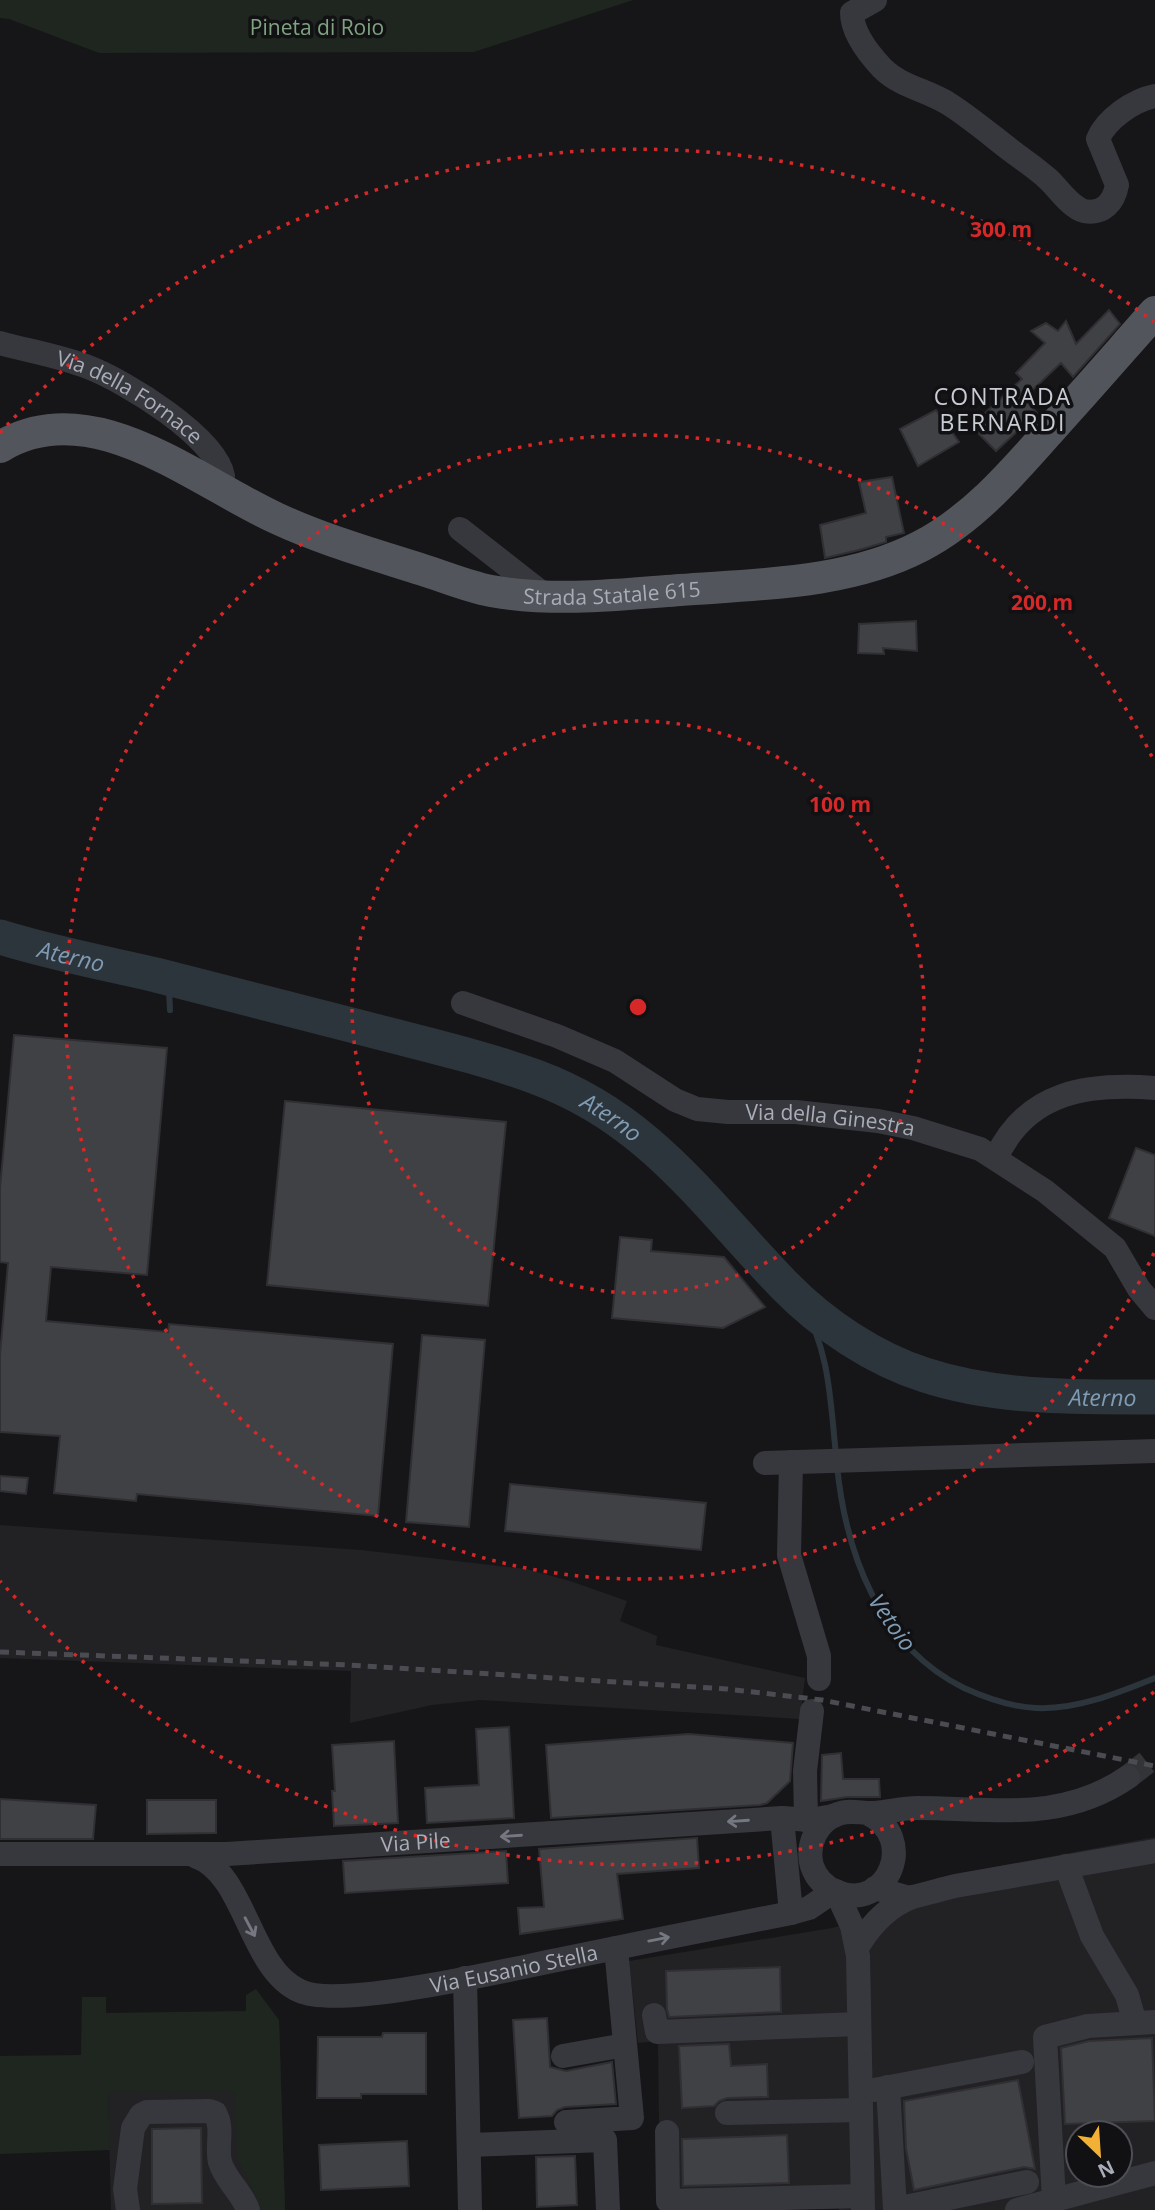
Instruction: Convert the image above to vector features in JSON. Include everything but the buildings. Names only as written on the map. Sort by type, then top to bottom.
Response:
[{"type":"main road","name":"Strada Statale 615","points":[[0,447],[43,430],[59,429],[88,432],[148,449],[276,518],[337,543],[489,590],[547,597],[590,597],[780,583],[865,568],[914,549],[966,516],[1021,463],[1155,312]]},
{"type":"street","points":[[875,0],[852,13],[852,22],[866,49],[882,68],[894,79],[930,94],[958,111],[1047,178],[1078,208],[1085,211],[1107,207],[1116,192],[1117,185],[1098,139],[1102,128],[1132,107],[1155,96]]},
{"type":"street","name":"Via della Fornace","points":[[0,343],[95,370],[172,416],[214,455],[223,476],[218,488]]},
{"type":"street","points":[[460,529],[547,597]]},
{"type":"street","name":"Via della Ginestra","points":[[463,1003],[557,1036],[615,1060],[675,1100],[697,1109],[796,1112],[878,1121],[962,1143],[996,1158],[1045,1191],[1115,1248],[1139,1289],[1155,1308]]},
{"type":"street","points":[[996,1158],[1013,1128],[1032,1112],[1062,1095],[1128,1086],[1155,1088]]},
{"type":"street","points":[[765,1463],[1155,1451]]},
{"type":"street","points":[[790,1462],[789,1555],[819,1656],[820,1679]]},
{"type":"street","points":[[812,1711],[805,1771],[794,1819],[798,1911],[819,1911],[840,1918],[849,1927],[858,1949]]},
{"type":"street","points":[[867,1814],[911,1808],[945,1810],[1059,1807],[1093,1798],[1128,1777]]},
{"type":"street","points":[[945,1810],[911,1825],[898,1840],[894,1855],[887,1876],[874,1889],[855,1895],[835,1891],[825,1885],[816,1873],[810,1854],[815,1834],[821,1825],[833,1816],[850,1811],[867,1814],[878,1819],[886,1828],[894,1855],[902,1873],[913,1880],[955,1886]]},
{"type":"street","name":"Via Pile","points":[[0,1854],[195,1856],[833,1816]]},
{"type":"street","points":[[858,1949],[883,1914],[897,1903],[912,1897],[955,1886],[1155,1851]]},
{"type":"street","points":[[235,1898],[232,1883],[234,1868],[243,1858],[261,1852]]},
{"type":"street","name":"Via Eusanio Stella","points":[[195,1856],[207,1860],[216,1868],[277,1971],[291,1986],[301,1992],[332,1996],[466,1978],[798,1911],[835,1891]]},
{"type":"street","points":[[1054,2200],[1045,2037],[1088,2026],[1145,2023],[1092,1936],[1066,1866]]},
{"type":"street","points":[[874,1889],[912,1897]]},
{"type":"street","points":[[860,2200],[858,1949],[874,1889]]},
{"type":"street","points":[[835,1891],[845,1909],[858,1949]]},
{"type":"street","points":[[566,2122],[632,2118],[616,1948]]},
{"type":"street","points":[[466,1978],[470,2210]]},
{"type":"street","points":[[654,2015],[657,2032],[858,2024]]},
{"type":"street","points":[[563,2056],[625,2045]]},
{"type":"street","points":[[727,2112],[860,2101],[888,2087],[1022,2062]]},
{"type":"street","points":[[888,2087],[895,2209],[1027,2182]]},
{"type":"street","points":[[128,2210],[125,2189],[136,2120],[148,2112],[209,2111],[215,2113],[220,2126],[221,2165],[248,2210]]},
{"type":"street","points":[[667,2132],[668,2201],[860,2200],[893,2175]]},
{"type":"street","points":[[469,2145],[605,2140],[608,2210]]},
{"type":"street","points":[[1017,2210],[1155,2173]]},
{"type":"shaded area","points":[[0,1525],[361,1550],[526,1569],[627,1601],[620,1621],[657,1636],[656,1645],[805,1678],[800,1719],[480,1700],[432,1705],[350,1723],[351,1671],[0,1658]]},
{"type":"shaded area","points":[[1155,1837],[1155,2210],[839,2210],[838,2204],[660,2210],[658,2041],[638,2043],[629,1961],[832,1928],[936,1901],[936,1878]]},
{"type":"shaded area","points":[[279,2020],[285,2210],[111,2210],[106,2021]]},
{"type":"green space","name":"Pineta di Roio","points":[[0,0],[633,0],[474,52],[99,53],[0,18]]},
{"type":"green space","points":[[256,1989],[279,2020],[285,2210],[262,2210],[237,2157],[235,2091],[108,2092],[110,2150],[0,2154],[0,2056],[81,2055],[82,1997],[106,1997],[106,2013],[246,2011],[246,1995]]},
{"type":"waterway","name":"Aterno","points":[[0,937],[430,1045],[536,1077],[576,1095],[612,1116],[644,1140],[701,1194],[785,1286],[815,1314],[850,1339],[887,1360],[925,1375],[981,1389],[1039,1395],[1155,1397]]},
{"type":"waterway","points":[[161,976],[169,990],[170,1010]]},
{"type":"waterway","name":"Vetoio","points":[[801,1301],[811,1320],[823,1357],[836,1455]]},
{"type":"waterway","name":"Vetoio","points":[[837,1466],[849,1532],[872,1594],[889,1623],[910,1648],[935,1670],[981,1695],[1008,1704],[1036,1708],[1081,1703],[1112,1695],[1155,1678]]},
{"type":"tunnel","points":[[1128,1777],[1155,1756]]},
{"type":"railway","points":[[0,1652],[349,1665],[727,1689],[822,1700],[1155,1766]]},
{"type":"district","name":"CONTRADA BERNARDI","points":[[1003,409]]}]
